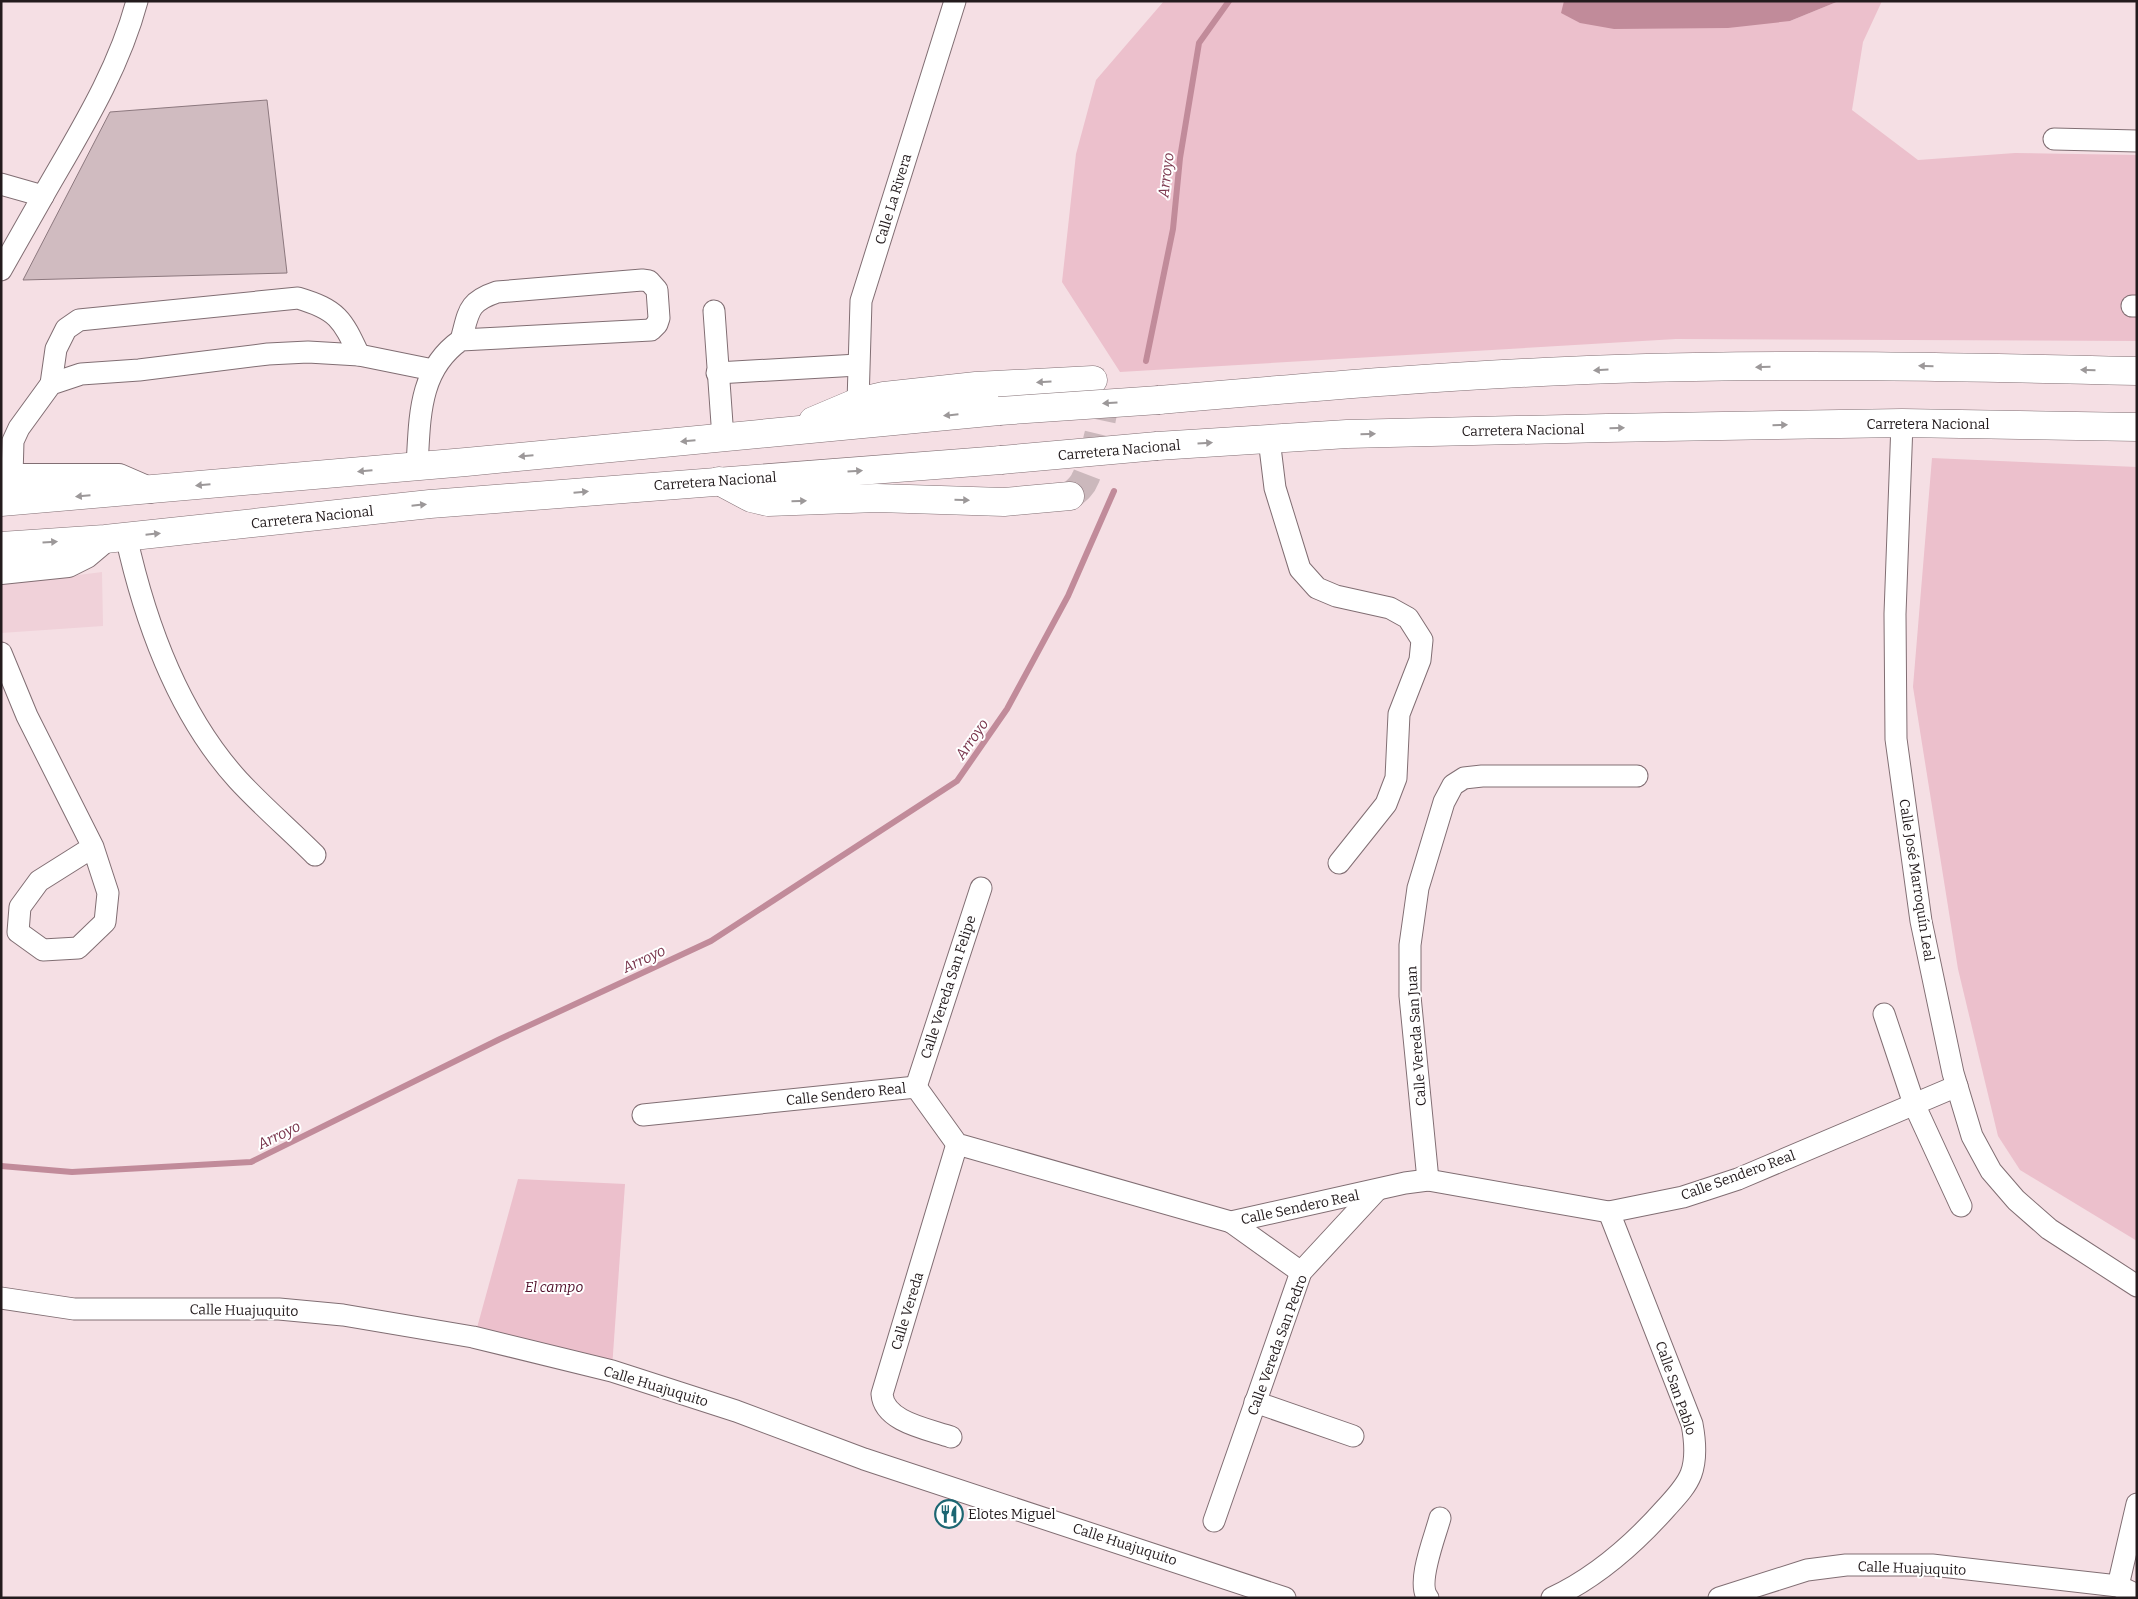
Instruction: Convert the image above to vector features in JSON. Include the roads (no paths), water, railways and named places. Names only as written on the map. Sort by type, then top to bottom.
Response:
[{"type":"highway","points":[[1,502],[789,432],[1000,410],[1159,400],[1362,383],[1615,369],[1909,366],[2137,371]]},
{"type":"highway","points":[[789,432],[858,402],[884,396],[976,386],[1093,380]]},
{"type":"highway","name":"Carretera Nacional","points":[[1,546],[116,538],[430,504],[1001,460],[1157,446],[1269,439],[1386,434],[1902,423],[2137,428]]},
{"type":"highway","points":[[719,481],[751,498],[768,502],[877,498],[1004,502],[1070,496]]},
{"type":"main road","points":[[7,477],[119,477],[149,490]]},
{"type":"main road","points":[[1,571],[68,564],[116,538]]},
{"type":"street","points":[[1,270],[110,78],[129,33],[137,1]]},
{"type":"street","name":"Calle La Rivera","points":[[858,402],[861,301],[955,1]]},
{"type":"street","points":[[2054,139],[2137,141]]},
{"type":"street","points":[[1,184],[43,196]]},
{"type":"street","points":[[417,466],[421,402],[433,370],[446,350],[460,340],[651,330],[658,324],[659,318],[657,290],[650,282],[642,280],[497,292],[480,298],[469,311],[460,340]]},
{"type":"street","points":[[7,477],[12,441],[19,428],[51,384],[56,349],[66,329],[79,320],[298,298],[323,305],[345,324],[359,356]]},
{"type":"street","points":[[714,311],[723,438]]},
{"type":"street","points":[[51,384],[81,374],[139,370],[268,354],[308,352],[359,356],[433,370]]},
{"type":"street","points":[[717,373],[858,365]]},
{"type":"street","name":"Calle José Marroquín Leal","points":[[1902,423],[1896,614],[1896,739],[1921,921],[1957,1086],[1972,1136],[1991,1171],[2016,1200],[2049,1229],[2137,1286]]},
{"type":"street","points":[[1269,439],[1275,488],[1300,569],[1317,588],[1336,596],[1390,608],[1408,618],[1422,640],[1420,660],[1399,714],[1396,778],[1386,804],[1339,863]]},
{"type":"street","points":[[116,538],[137,583],[164,656],[190,715],[238,780],[315,855]]},
{"type":"street","points":[[1,653],[27,716],[93,847],[108,892],[105,922],[78,948],[43,950],[18,932],[20,906],[39,881],[93,847]]},
{"type":"street","name":"Calle Vereda San Juan","points":[[1428,1180],[1410,996],[1410,945],[1418,888],[1444,802],[1453,785],[1464,778],[1482,776],[1637,776]]},
{"type":"street","name":"Calle Vereda San Felipe","points":[[916,1087],[981,888]]},
{"type":"street","points":[[1884,1014],[1914,1104],[1961,1206]]},
{"type":"street","name":"Calle Sendero Real","points":[[642,1115],[916,1087],[957,1144],[1231,1222],[1405,1183],[1428,1180],[1609,1212],[1683,1197],[1738,1178],[1957,1086]]},
{"type":"street","name":"Calle Vereda","points":[[951,1437],[899,1419],[888,1411],[882,1402],[882,1394],[957,1144]]},
{"type":"street","name":"Calle Vereda San Pedro","points":[[1214,1521],[1302,1272],[1376,1191]]},
{"type":"street","name":"Calle San Pablo","points":[[1552,1598],[1572,1589],[1640,1538],[1678,1494],[1691,1474],[1694,1454],[1692,1424],[1609,1212]]},
{"type":"street","points":[[1231,1222],[1302,1272]]},
{"type":"street","name":"Calle Huajuquito","points":[[1,1298],[74,1309],[279,1308],[342,1315],[473,1337],[612,1371],[736,1411],[864,1459],[1285,1598]]},
{"type":"street","points":[[1255,1402],[1353,1436]]},
{"type":"street","points":[[2127,1591],[2137,1504]]},
{"type":"street","points":[[1428,1598],[1423,1592],[1424,1577],[1440,1518]]},
{"type":"street","name":"Calle Huajuquito","points":[[1719,1598],[1807,1570],[1846,1565],[1932,1566],[2127,1591]]},
{"type":"waterway","name":"Arroyo","points":[[1146,361],[1173,229],[1180,158],[1199,43],[1229,1]]},
{"type":"waterway","name":"Arroyo","points":[[1,1166],[72,1172],[251,1162],[500,1039],[711,941],[957,781],[1007,709],[1068,596],[1114,491]]},
{"type":"tunnel","points":[[1070,496],[1079,489],[1088,473],[1102,418],[1106,395],[1105,389],[1103,385],[1093,380]]},
{"type":"place","name":"Elotes Miguel","points":[[949,1514]]},
{"type":"park label","name":"El campo","points":[[554,1287]]}]
